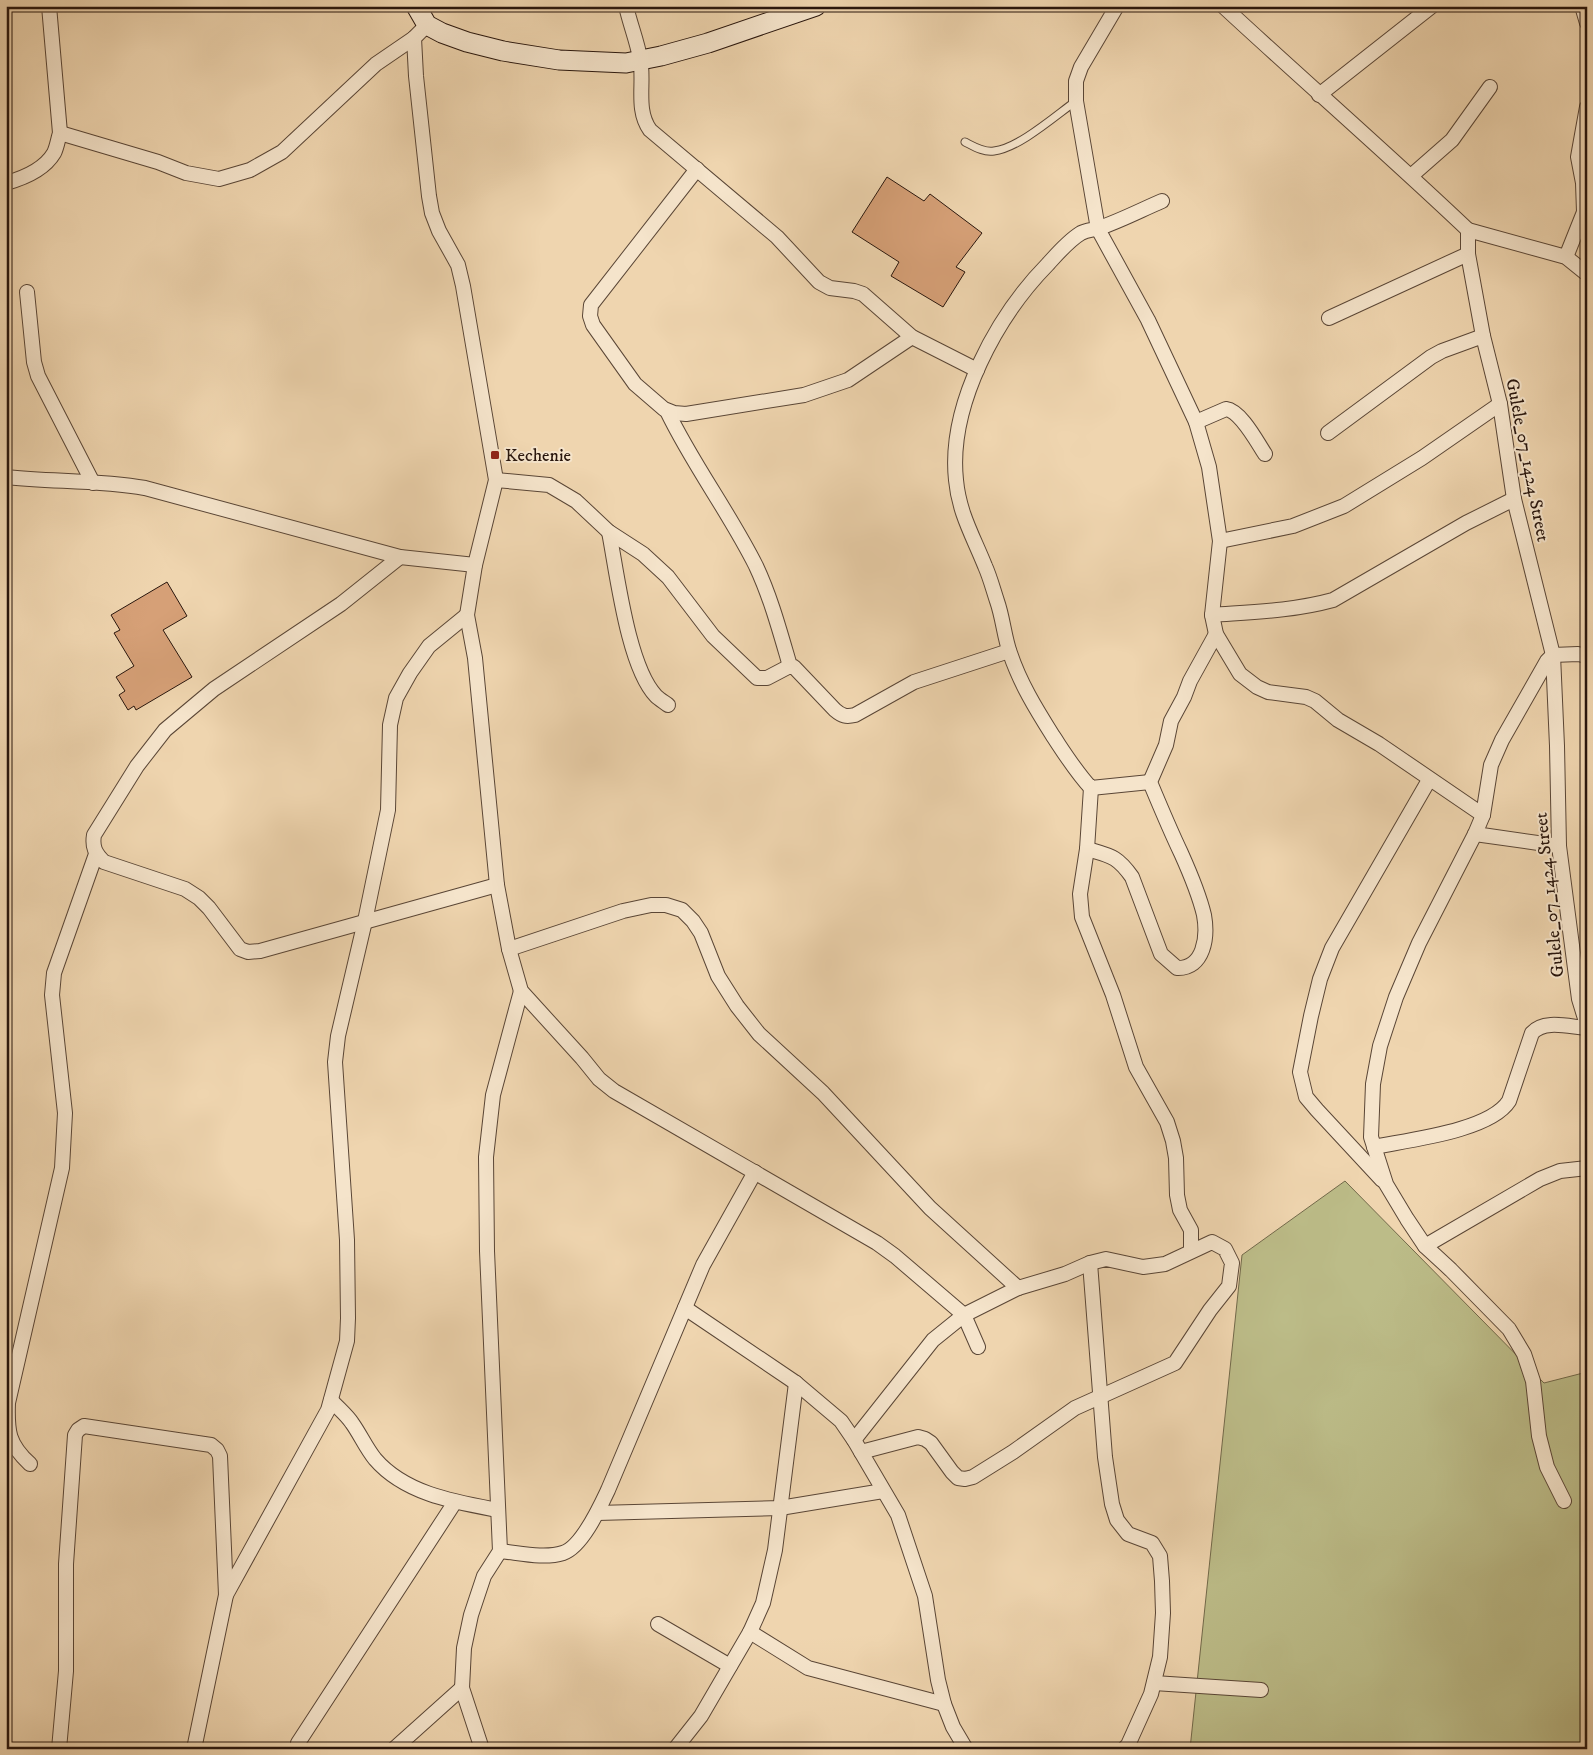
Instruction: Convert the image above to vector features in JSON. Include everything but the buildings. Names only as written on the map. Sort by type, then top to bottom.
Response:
[{"type":"main road","points":[[416,6],[421,31],[442,33],[467,42],[512,53],[559,60],[626,63],[708,43],[816,6]]},
{"type":"street","points":[[6,183],[24,178],[46,162],[54,152],[60,133],[50,6]]},
{"type":"street","points":[[626,6],[640,60],[642,109],[645,123],[650,130],[777,237],[819,282],[830,288],[863,294],[912,337],[977,370]]},
{"type":"street","points":[[1117,6],[1081,67],[1076,81],[1076,101],[1098,229],[1148,320],[1196,422],[1208,467],[1220,541],[1212,615],[1216,634],[1240,674],[1258,688],[1268,692],[1306,697],[1315,701],[1338,720],[1379,744],[1429,780],[1483,815]]},
{"type":"street","points":[[1223,6],[1468,230],[1566,257],[1587,274]]},
{"type":"street","points":[[1319,95],[1432,6]]},
{"type":"street","points":[[1582,6],[1587,23]]},
{"type":"street","points":[[60,133],[158,162],[186,173],[220,179],[250,170],[282,152],[376,64],[421,31]]},
{"type":"street","points":[[421,31],[416,76],[428,196],[436,222],[458,265],[496,480],[475,565],[466,615],[475,658],[497,885],[509,949],[521,991],[614,1092],[877,1243],[964,1314],[978,1347]]},
{"type":"street","points":[[1411,176],[1452,140],[1490,87]]},
{"type":"street","points":[[1566,257],[1586,211],[1578,156],[1587,107]]},
{"type":"street","points":[[697,169],[591,304],[590,316],[593,324],[635,384],[667,411],[685,446],[761,576],[771,602],[790,666],[794,667],[835,710],[842,716],[848,717],[855,715],[914,682],[1009,651]]},
{"type":"street","points":[[1162,201],[1098,229],[1081,233],[1064,246],[1030,282],[1004,319],[977,370],[960,420],[956,440],[956,480],[968,530],[985,566],[998,604],[1009,651],[1021,684],[1078,775],[1091,788],[1087,850],[1080,894],[1082,917],[1113,995],[1136,1067],[1167,1122],[1174,1141],[1177,1195],[1180,1210],[1191,1230],[1191,1251]]},
{"type":"street","name":"Gulele_07_1424 Street","points":[[1468,230],[1468,254],[1483,336],[1500,404],[1514,499],[1553,655],[1559,846],[1581,966],[1578,999],[1587,1027]]},
{"type":"street","points":[[1329,318],[1468,254]]},
{"type":"street","points":[[26,292],[34,362],[38,376],[93,483]]},
{"type":"street","points":[[1328,433],[1431,357],[1483,336]]},
{"type":"street","points":[[667,411],[686,414],[804,395],[848,380],[912,337]]},
{"type":"street","points":[[1220,541],[1293,526],[1344,506],[1422,458],[1500,404]]},
{"type":"street","points":[[1196,422],[1226,409],[1231,410],[1238,415],[1265,454]]},
{"type":"street","points":[[6,477],[145,488],[400,557],[475,565]]},
{"type":"street","points":[[496,480],[549,485],[576,502],[609,532],[643,554],[668,577],[714,636],[757,678],[773,676],[790,666]]},
{"type":"street","points":[[1212,615],[1313,606],[1332,600],[1458,527],[1514,499]]},
{"type":"street","points":[[609,532],[631,645],[649,686],[656,696],[668,705]]},
{"type":"street","points":[[400,557],[341,604],[214,689],[165,730],[137,766],[94,834],[93,845],[96,854],[104,862],[184,889],[199,898],[209,908],[240,949],[248,952],[260,951],[497,885]]},
{"type":"street","points":[[226,1595],[329,1405],[347,1340],[347,1240],[335,1062],[338,1036],[365,921],[388,810],[390,726],[396,698],[410,672],[429,646],[466,615]]},
{"type":"street","points":[[1087,850],[1114,857],[1132,877],[1161,954],[1177,968],[1186,968],[1198,960],[1204,946],[1204,918],[1200,902],[1189,871],[1150,782],[1166,745],[1171,721],[1190,681],[1216,634]]},
{"type":"street","points":[[1564,1500],[1547,1467],[1538,1436],[1533,1381],[1524,1354],[1509,1329],[1425,1246],[1386,1184],[1371,1137],[1373,1084],[1380,1046],[1396,996],[1419,943],[1476,834],[1483,815],[1492,765],[1502,740],[1546,661],[1553,655],[1572,654],[1587,656]]},
{"type":"street","points":[[1386,1184],[1306,1097],[1300,1072],[1320,979],[1332,948],[1429,780]]},
{"type":"street","points":[[1091,788],[1150,782]]},
{"type":"street","points":[[1476,834],[1559,846]]},
{"type":"street","points":[[30,1464],[18,1454],[8,1433],[8,1403],[62,1168],[65,1113],[52,995],[54,973],[96,854]]},
{"type":"street","points":[[509,949],[623,911],[658,905],[666,905],[682,910],[701,934],[718,976],[737,1006],[760,1034],[823,1093],[930,1208],[1018,1288]]},
{"type":"street","points":[[482,1749],[462,1688],[464,1648],[471,1615],[484,1576],[500,1551],[487,1251],[486,1157],[493,1095],[521,991]]},
{"type":"street","points":[[1374,1147],[1469,1127],[1498,1114],[1509,1101],[1532,1033],[1537,1028],[1543,1025],[1587,1027]]},
{"type":"street","points":[[1425,1246],[1540,1179],[1560,1171],[1587,1168]]},
{"type":"street","points":[[500,1551],[547,1555],[565,1552],[581,1538],[597,1514],[612,1481],[703,1265],[755,1172]]},
{"type":"street","points":[[1212,1242],[1226,1249],[1232,1263],[1229,1286],[1210,1310],[1175,1363],[1075,1408],[1013,1452],[973,1477],[958,1478],[931,1443],[918,1437],[857,1446],[933,1340],[964,1314],[1018,1288],[1106,1259],[1143,1268],[1165,1264],[1212,1242]]},
{"type":"street","points":[[1090,1263],[1105,1457],[1112,1504],[1117,1520],[1128,1534],[1152,1543],[1160,1556],[1164,1613],[1160,1657],[1154,1683],[1147,1703],[1124,1749]]},
{"type":"street","points":[[685,1308],[796,1383],[841,1422],[857,1446],[898,1516],[926,1596],[938,1680],[944,1704],[953,1727],[966,1749]]},
{"type":"street","points":[[675,1749],[701,1716],[750,1632],[763,1603],[775,1550],[796,1383]]},
{"type":"street","points":[[329,1405],[352,1422],[374,1458],[386,1471],[428,1494],[455,1502],[498,1510]]},
{"type":"street","points":[[59,1749],[66,1671],[66,1564],[76,1435],[78,1430],[84,1426],[211,1445],[220,1456],[226,1595],[194,1749]]},
{"type":"street","points":[[597,1514],[780,1508],[883,1491]]},
{"type":"street","points":[[298,1743],[455,1502]]},
{"type":"street","points":[[658,1624],[730,1666]]},
{"type":"street","points":[[750,1632],[808,1668],[944,1704]]},
{"type":"street","points":[[1154,1683],[1261,1690]]},
{"type":"street","points":[[394,1749],[462,1688]]},
{"type":"lane","points":[[965,142],[992,152],[1015,145],[1076,101]]},
{"type":"green space","points":[[1345,1181],[1544,1383],[1587,1372],[1587,1749],[1190,1749],[1242,1255]]},
{"type":"place","name":"Kechenie","points":[[495,455]]}]
